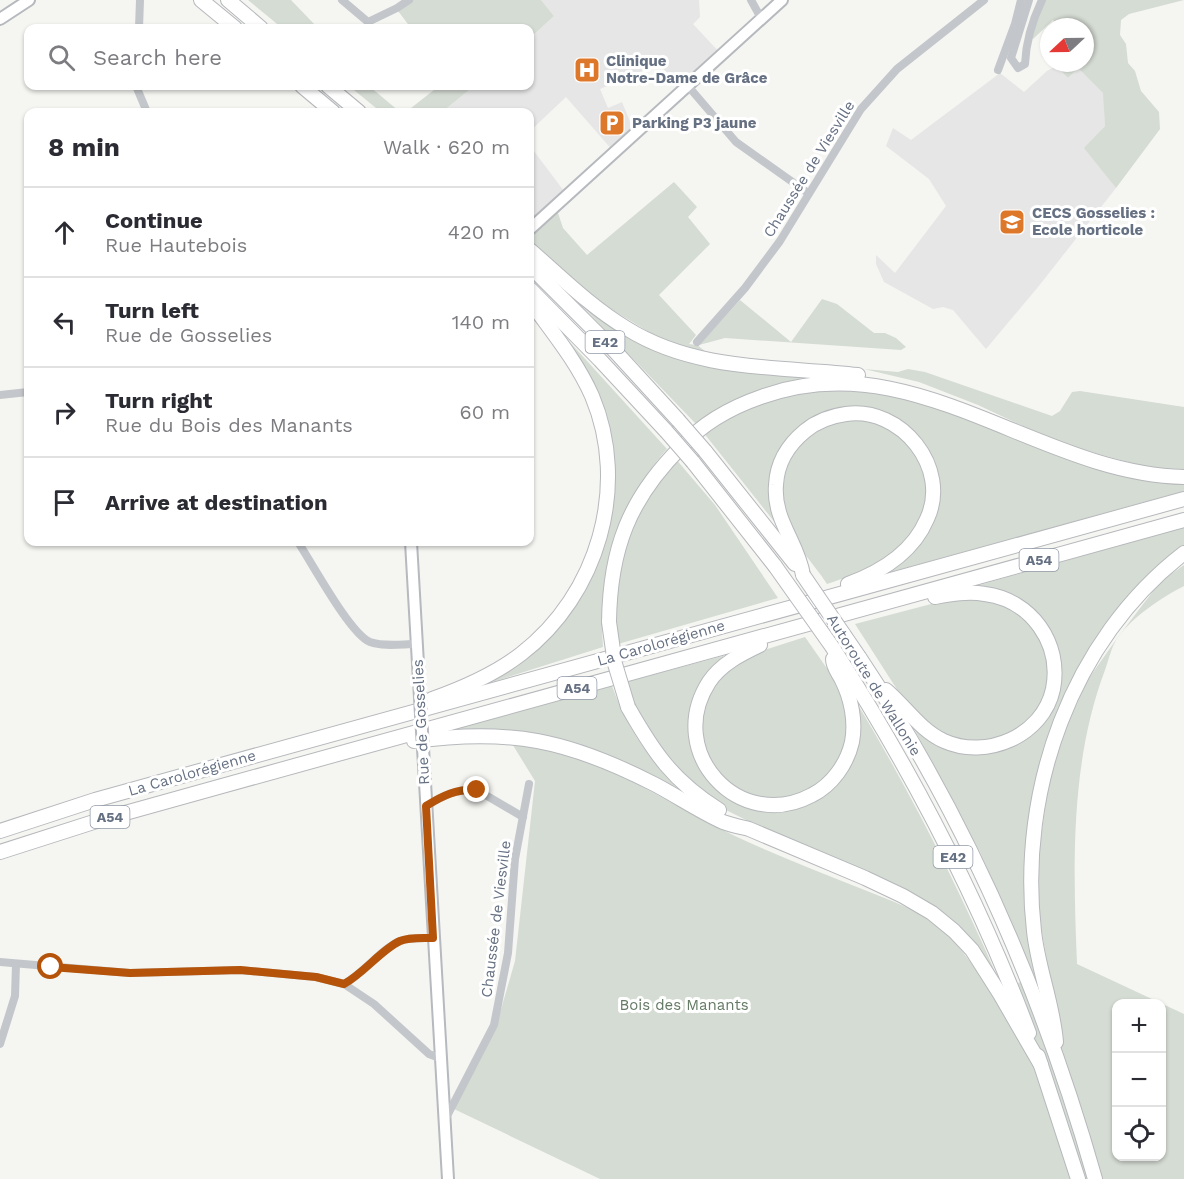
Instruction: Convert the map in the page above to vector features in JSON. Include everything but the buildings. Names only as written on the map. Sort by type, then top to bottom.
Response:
[{"type":"highway","points":[[201,0],[230,24]]},
{"type":"highway","points":[[228,0],[256,24]]},
{"type":"highway","points":[[307,90],[328,108]]},
{"type":"highway","points":[[333,90],[354,108]]},
{"type":"highway","points":[[534,253],[596,307],[625,328],[682,354],[717,362],[876,378],[901,383],[913,393]]},
{"type":"highway","name":"E42","points":[[534,270],[613,349],[678,420],[796,560]]},
{"type":"highway","name":"Autoroute de Wallonie","points":[[534,294],[600,360],[693,462],[775,566],[833,648],[838,663],[895,748],[944,838],[994,945],[1041,1065],[1078,1179]]},
{"type":"highway","points":[[410,713],[423,702],[484,677],[537,641],[569,605],[598,544],[608,496],[606,446],[600,422],[592,397],[569,353],[534,306]]},
{"type":"highway","points":[[749,829],[697,796],[672,774],[651,747],[628,707],[615,664],[609,622],[613,566],[633,510],[662,466],[692,435],[730,410],[796,386],[822,383],[875,385],[913,393],[1097,463],[1134,473],[1184,477]]},
{"type":"highway","points":[[796,560],[780,519],[776,502],[776,484],[779,466],[785,453],[797,438],[810,426],[824,419],[853,413],[865,414],[890,422],[911,437],[926,461],[933,488],[928,519],[920,532],[904,551],[885,567],[835,588],[806,604]]},
{"type":"highway","name":"La Carolorégienne","points":[[0,831],[95,800],[1184,499]]},
{"type":"highway","name":"La Carolorégienne","points":[[0,852],[100,820],[1184,520]]},
{"type":"highway","points":[[1058,1062],[1054,1021],[1043,981],[1033,920],[1031,878],[1033,835],[1041,787],[1063,713],[1082,675],[1106,636],[1133,599],[1164,568],[1184,553]]},
{"type":"highway","name":"Autoroute de Wallonie","points":[[796,560],[803,575],[874,679],[932,779],[981,873],[1027,981],[1058,1062],[1095,1179]]},
{"type":"highway","points":[[874,679],[926,731],[955,746],[984,749],[1004,744],[1017,737],[1036,720],[1053,689],[1054,662],[1048,640],[1039,624],[1018,605],[987,594],[972,592],[895,600]]},
{"type":"highway","points":[[797,628],[739,654],[710,681],[699,704],[695,729],[701,756],[714,778],[736,796],[763,805],[785,805],[796,802],[826,786],[841,768],[852,742],[851,706],[838,663]]},
{"type":"highway","points":[[356,750],[454,735],[489,735],[550,742],[603,760],[724,822],[749,829],[865,878],[932,913],[954,931],[982,964],[1041,1065]]},
{"type":"street","points":[[0,19],[28,0]]},
{"type":"street","points":[[139,24],[140,0]]},
{"type":"street","points":[[342,0],[368,22],[409,0]]},
{"type":"street","points":[[751,0],[761,18]]},
{"type":"street","points":[[534,225],[782,0]]},
{"type":"street","name":"Chaussée de Viesville","points":[[697,342],[745,288],[780,241],[861,109],[897,69],[984,0]]},
{"type":"street","points":[[998,70],[1021,0]]},
{"type":"street","points":[[1029,0],[1011,58],[1018,68],[1025,64],[1031,23],[1042,0]]},
{"type":"street","points":[[688,86],[736,142],[772,170],[808,193]]},
{"type":"street","points":[[137,90],[145,108]]},
{"type":"street","points":[[0,395],[24,392]]},
{"type":"street","points":[[301,546],[349,622],[362,638],[372,643],[416,644]]},
{"type":"street","name":"Rue de Gosselies","points":[[411,546],[448,1179]]},
{"type":"street","name":"Chaussée de Viesville","points":[[446,1118],[494,1025],[508,953],[515,859],[529,784]]},
{"type":"street","points":[[426,806],[441,797],[469,789],[477,790],[524,817]]},
{"type":"street","points":[[344,984],[359,976],[401,940],[433,938]]},
{"type":"street","points":[[0,962],[130,973],[240,970],[316,977],[344,984],[374,1004],[429,1054],[442,1059]]},
{"type":"street","points":[[0,1044],[15,996],[16,964]]},
{"type":"shaded area","name":"Clinique Notre-Dame de Grâce","points":[[541,0],[699,0],[700,17],[693,24],[722,55],[683,90],[659,64],[600,89],[608,108],[622,102],[635,134],[614,152],[566,97],[534,127],[534,108],[447,108],[469,90],[534,90],[534,34],[554,16]]},
{"type":"shaded area","name":"CECS Gosselies : Ecole horticole","points":[[1046,72],[1062,72],[1068,78],[1074,72],[1082,72],[1104,93],[1105,126],[1085,148],[1116,188],[986,349],[953,310],[943,307],[933,309],[884,282],[876,264],[876,255],[895,273],[946,206],[929,179],[886,146],[893,128],[911,140],[1000,73],[1024,92]]},
{"type":"shaded area","points":[[534,151],[567,195],[534,222]]},
{"type":"green space","points":[[248,0],[291,0],[314,24],[277,24]]},
{"type":"green space","points":[[409,0],[541,0],[554,16],[534,34],[534,24],[408,24],[398,11]]},
{"type":"green space","points":[[1042,0],[1184,0],[1129,14],[1121,20],[1120,35],[1126,44],[1128,63],[1135,71],[1141,91],[1159,112],[1160,129],[1116,188],[1084,148],[1105,126],[1103,93],[1082,72],[1094,72],[1094,18],[1040,18],[1040,32],[1033,39],[1030,29]]},
{"type":"green space","points":[[1062,72],[1074,72],[1068,78]]},
{"type":"green space","points":[[354,90],[374,90],[395,108],[376,108]]},
{"type":"green space","points":[[434,90],[469,90],[447,108],[411,108]]},
{"type":"green space","points":[[674,182],[697,207],[688,217],[710,244],[659,295],[696,335],[689,344],[697,345],[709,354],[667,343],[583,292],[541,257],[534,243],[534,226],[556,207],[563,228],[587,255]]},
{"type":"green space","points":[[559,282],[642,342],[819,375],[754,392],[724,406],[696,424]]},
{"type":"green space","points":[[822,299],[837,304],[874,333],[885,333],[896,338],[906,347],[901,350],[725,338],[699,345],[740,300],[791,342]]},
{"type":"green space","points":[[557,328],[667,449],[649,471],[635,494],[614,541],[603,592],[603,647],[483,685],[482,682],[523,656],[594,565],[607,438]]},
{"type":"green space","points":[[864,369],[898,372],[908,369],[925,372],[1052,416],[1060,411],[1072,392],[1080,391],[1184,407],[1184,469],[1150,468],[1059,443],[978,405],[919,382]]},
{"type":"green space","points":[[855,387],[931,404],[1087,466],[1151,481],[1184,483],[1184,491],[891,572],[890,568],[934,511],[916,438],[845,410],[780,455],[780,529],[703,432],[741,410],[807,390]]},
{"type":"green space","points":[[848,420],[880,424],[903,438],[921,462],[925,472],[926,500],[918,526],[895,552],[863,571],[827,584],[802,551],[794,536],[782,506],[782,488],[790,458],[797,448],[824,427]]},
{"type":"green space","points":[[675,458],[715,505],[778,598],[618,644],[614,609],[619,566],[638,512]]},
{"type":"green space","name":"Bois des Manants","points":[[1184,527],[1184,548],[1152,575],[1052,728],[1042,757],[1031,818],[1026,878],[1049,974],[1039,915],[1038,858],[1048,787],[1060,740],[1084,685],[1118,637],[1160,582],[1184,565],[1184,586],[1158,601],[1132,621],[1117,639],[1111,652],[1085,741],[1076,815],[1075,889],[1077,964],[1152,999],[1112,999],[1112,1161],[1166,1161],[1166,1006],[1184,1014],[1184,1179],[600,1179],[454,1109],[495,1030],[515,961],[535,781],[511,742],[545,748],[608,770],[726,832],[914,911],[954,942],[990,991],[1035,978],[980,852],[912,725],[994,751],[1055,695],[1045,626],[969,588]]},
{"type":"green space","points":[[963,598],[985,599],[1018,611],[1040,632],[1050,660],[1047,696],[1029,724],[984,744],[947,738],[925,724],[907,705],[855,624]]},
{"type":"green space","points":[[805,637],[833,677],[843,701],[847,720],[847,738],[843,753],[834,769],[814,789],[782,800],[747,795],[719,777],[702,744],[700,716],[708,694],[723,672],[758,652]]},
{"type":"green space","points":[[723,656],[723,659],[699,686],[691,711],[690,731],[693,750],[701,768],[713,783],[728,796],[746,805],[766,810],[788,810],[815,799],[839,779],[854,698],[930,835],[997,976],[954,924],[726,810],[677,771],[642,725],[626,682]]},
{"type":"green space","points":[[612,686],[642,746],[662,772],[686,797],[580,749],[428,735]]},
{"type":"place","name":"Clinique Notre-Dame de Grâce","points":[[587,70]]},
{"type":"place","name":"Parking P3 jaune","points":[[612,123]]},
{"type":"place","name":"CECS Gosselies : Ecole horticole","points":[[1012,222]]},
{"type":"route","points":[[51,967],[130,973],[240,970],[316,977],[344,984],[359,976],[401,940],[433,938],[426,806],[457,791],[477,790]]}]
